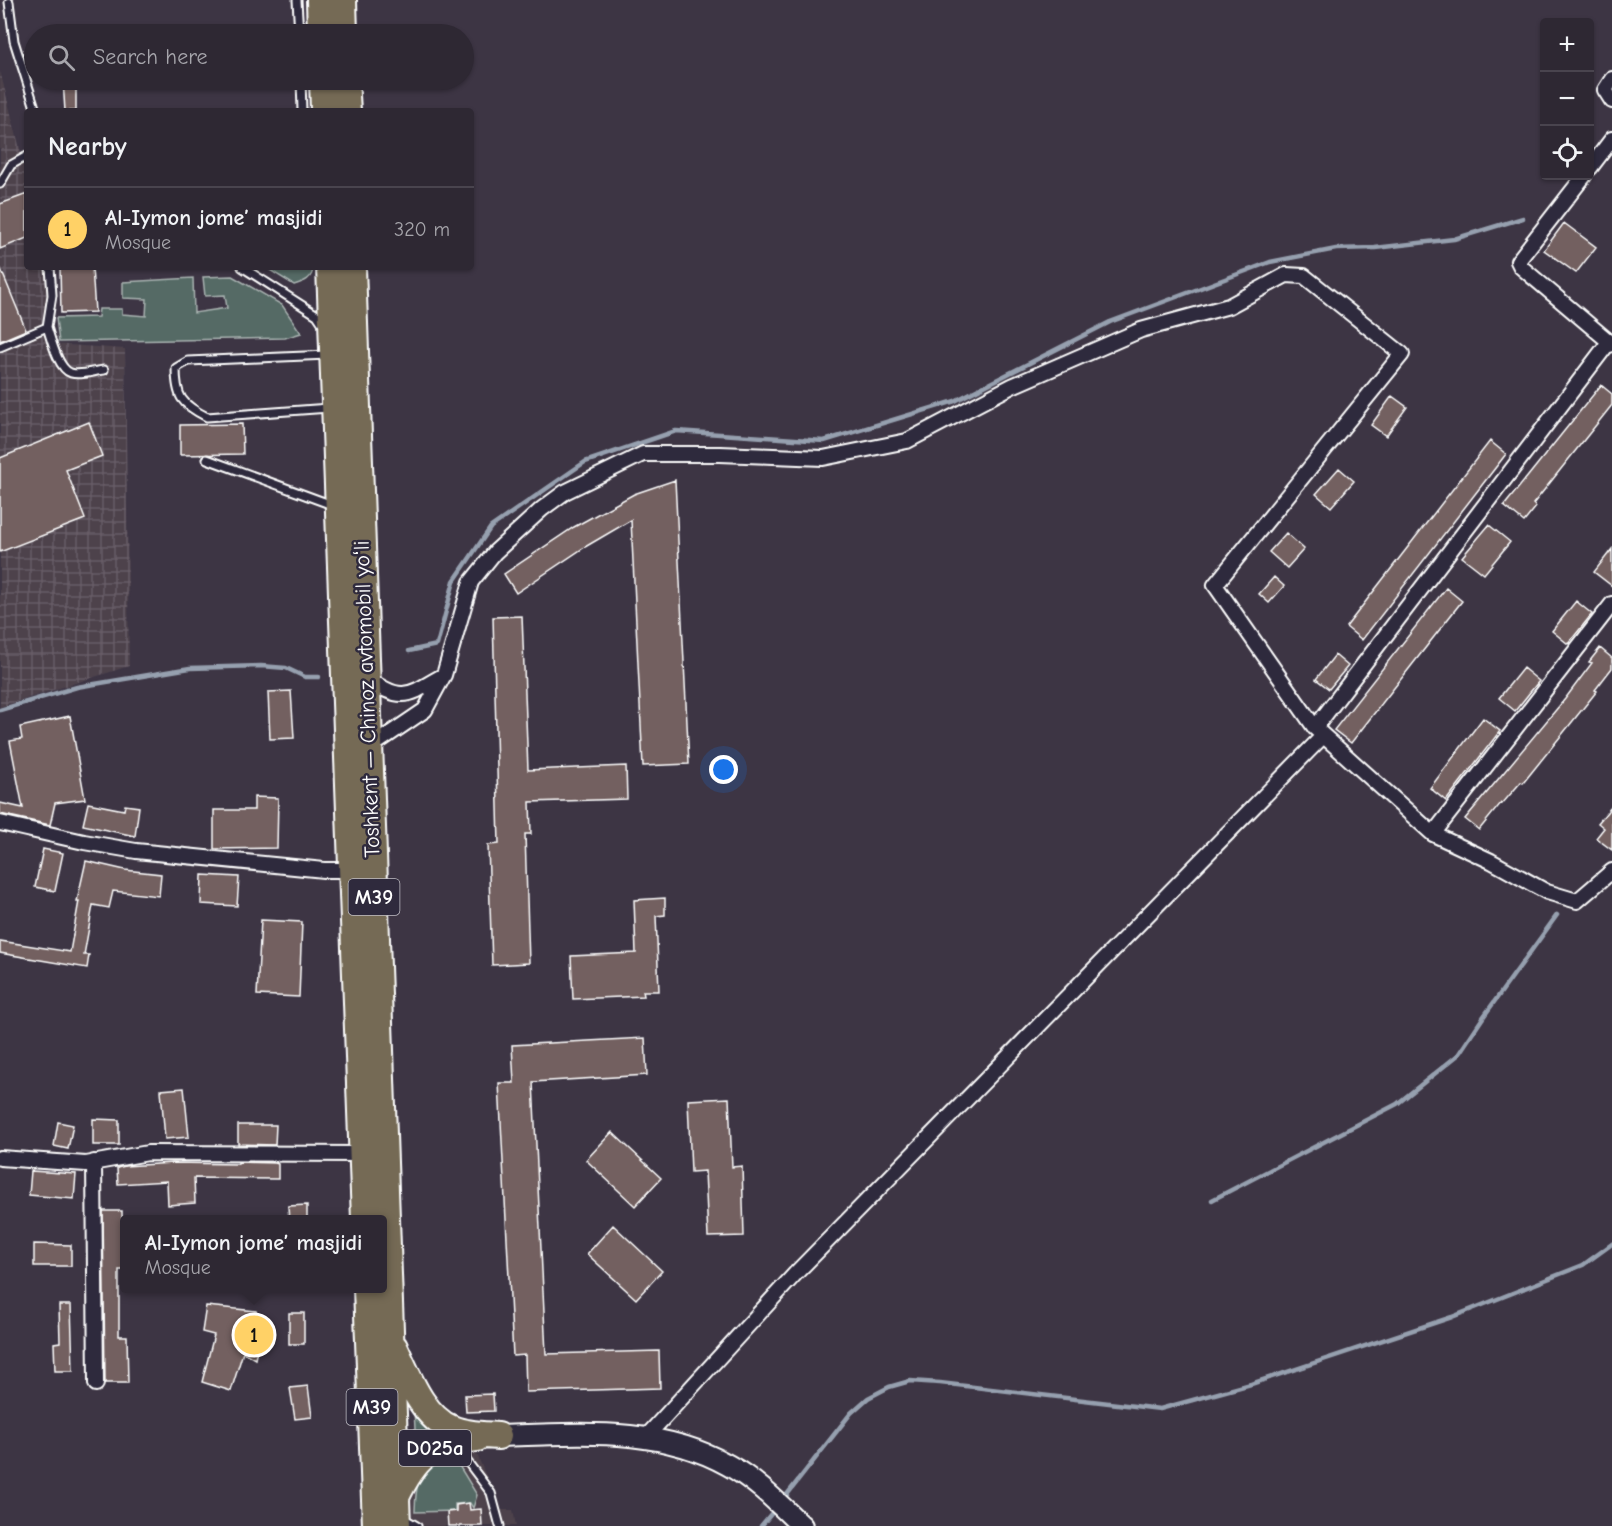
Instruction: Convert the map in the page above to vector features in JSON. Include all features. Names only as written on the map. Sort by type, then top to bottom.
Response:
[{"type":"highway","points":[[320,0],[321,24]]},
{"type":"highway","points":[[343,0],[344,24]]},
{"type":"highway","points":[[323,90],[324,108]]},
{"type":"highway","points":[[346,90],[347,108]]},
{"type":"highway","name":"Toshkent — Chinoz avtomobil yoʻli","points":[[330,270],[352,870],[380,1215]]},
{"type":"highway","name":"Toshkent — Chinoz avtomobil yoʻli","points":[[352,270],[369,748],[371,1102],[362,1154],[365,1215]]},
{"type":"highway","name":"M39","points":[[368,1293],[396,1518]]},
{"type":"highway","name":"Toshkent — Chinoz avtomobil yoʻli","points":[[386,1293],[396,1518]]},
{"type":"highway","name":"D025a","points":[[390,1339],[421,1400],[437,1421],[461,1432],[498,1436]]},
{"type":"highway","name":"D025a","points":[[396,1518],[405,1477],[418,1462],[440,1445],[498,1436]]},
{"type":"main road","name":"D025a","points":[[498,1436],[598,1433],[646,1437],[690,1448],[728,1465],[777,1502],[802,1526]]},
{"type":"street","points":[[1612,80],[1605,90],[1612,101]]},
{"type":"street","points":[[1594,163],[1612,140]]},
{"type":"street","points":[[1581,180],[1518,261],[1521,267],[1612,344]]},
{"type":"street","points":[[369,748],[425,710],[444,675],[471,582],[495,552],[542,509],[565,492],[643,454],[823,458],[907,441],[1012,386],[1141,330],[1229,306],[1286,275],[1304,276],[1402,354],[1215,585],[1319,732],[1432,834],[1491,861],[1547,892],[1577,901],[1612,871]]},
{"type":"street","points":[[646,1437],[795,1274],[1319,732],[1606,345],[1612,344]]},
{"type":"street","points":[[1432,834],[1612,604]]},
{"type":"street","points":[[367,678],[385,692],[409,694],[444,675]]},
{"type":"street","points":[[0,823],[136,851],[324,870],[352,870]]},
{"type":"street","points":[[0,1158],[86,1164],[148,1153],[362,1154]]},
{"type":"street","points":[[94,1162],[96,1384]]},
{"type":"lane","points":[[297,0],[298,24]]},
{"type":"lane","points":[[0,6],[11,1],[14,41],[24,73]]},
{"type":"lane","points":[[29,90],[35,108]]},
{"type":"lane","points":[[301,90],[302,108]]},
{"type":"lane","points":[[0,184],[11,165],[24,158]]},
{"type":"lane","points":[[50,270],[52,295],[47,327],[62,366],[69,373],[79,374],[104,370]]},
{"type":"lane","points":[[247,270],[317,315],[332,346],[188,361],[176,368],[176,388],[184,402],[194,411],[207,417],[335,407]]},
{"type":"lane","points":[[0,347],[47,327]]},
{"type":"lane","points":[[207,459],[338,507]]},
{"type":"lane","points":[[437,1421],[491,1492],[500,1526]]},
{"type":"shaded area","points":[[0,71],[24,164],[24,270],[45,270],[54,344],[125,349],[129,666],[0,707]]},
{"type":"shaded area","points":[[476,1452],[500,1510],[513,1510],[516,1526],[405,1526],[402,1458]]},
{"type":"green space","points":[[270,270],[313,270],[310,277],[294,285]]},
{"type":"green space","points":[[232,276],[282,305],[301,333],[285,338],[59,342],[56,318],[98,317],[99,309],[122,309],[122,314],[146,316],[147,299],[123,298],[123,282],[193,278],[194,313],[227,308],[225,295],[205,296],[203,277]]},
{"type":"green space","points":[[414,1409],[433,1432],[416,1449]]},
{"type":"green space","points":[[447,1452],[455,1459],[477,1495],[473,1508],[470,1503],[455,1504],[455,1511],[415,1512],[416,1490],[421,1477]]},
{"type":"building","points":[[64,90],[76,90],[76,108],[65,108]]},
{"type":"building","points":[[24,195],[24,239],[0,249],[0,204]]},
{"type":"building","points":[[1564,223],[1596,247],[1576,273],[1544,250]]},
{"type":"building","points":[[0,267],[26,330],[0,341]]},
{"type":"building","points":[[60,270],[92,270],[95,312],[61,313]]},
{"type":"building","points":[[1601,385],[1612,394],[1612,405],[1533,504],[1536,507],[1524,522],[1504,506]]},
{"type":"building","points":[[1392,396],[1407,407],[1386,436],[1371,425]]},
{"type":"building","points":[[89,422],[102,456],[66,470],[85,519],[0,552],[0,458]]},
{"type":"building","points":[[242,424],[243,454],[180,455],[180,425]]},
{"type":"building","points":[[1490,441],[1506,454],[1362,640],[1346,627]]},
{"type":"building","points":[[1339,468],[1354,481],[1331,507],[1316,494]]},
{"type":"building","points":[[675,480],[689,764],[643,766],[631,520],[585,547],[516,593],[504,574],[574,527],[634,494]]},
{"type":"building","points":[[1489,525],[1510,542],[1484,574],[1462,557]]},
{"type":"building","points":[[1286,533],[1304,549],[1287,568],[1269,552]]},
{"type":"building","points":[[1612,549],[1612,586],[1594,572]]},
{"type":"building","points":[[1274,577],[1284,586],[1269,603],[1259,594]]},
{"type":"building","points":[[1446,588],[1462,601],[1351,743],[1334,730]]},
{"type":"building","points":[[1576,601],[1592,614],[1568,644],[1552,631]]},
{"type":"building","points":[[522,616],[528,770],[626,766],[627,799],[530,802],[531,834],[525,834],[529,963],[492,965],[488,845],[499,844],[493,617]]},
{"type":"building","points":[[1600,648],[1612,658],[1612,668],[1595,690],[1597,691],[1523,783],[1521,782],[1501,803],[1479,830],[1465,819],[1565,699],[1592,663],[1589,662]]},
{"type":"building","points":[[1335,655],[1348,666],[1329,689],[1316,679]]},
{"type":"building","points":[[1523,668],[1539,681],[1515,711],[1499,698]]},
{"type":"building","points":[[291,691],[294,738],[270,739],[268,692]]},
{"type":"building","points":[[70,716],[85,799],[55,803],[50,825],[0,814],[0,803],[23,808],[10,741],[22,739],[20,727]]},
{"type":"building","points":[[1483,718],[1500,731],[1446,801],[1430,788]]},
{"type":"building","points":[[254,797],[278,798],[277,848],[214,849],[214,810],[254,810]]},
{"type":"building","points":[[88,803],[124,810],[125,805],[139,807],[135,836],[83,825]]},
{"type":"building","points":[[1612,806],[1612,850],[1596,838],[1604,828],[1598,823]]},
{"type":"building","points":[[43,849],[63,853],[55,891],[35,887]]},
{"type":"building","points":[[86,861],[125,870],[161,874],[159,896],[113,891],[109,908],[93,905],[84,955],[89,955],[87,968],[0,953],[0,941],[70,952],[79,901],[77,901]]},
{"type":"building","points":[[202,875],[239,877],[237,906],[201,904]]},
{"type":"building","points":[[665,898],[665,915],[656,916],[659,991],[643,991],[644,996],[573,999],[571,956],[636,953],[634,900]]},
{"type":"building","points":[[261,920],[302,922],[299,997],[257,995]]},
{"type":"building","points":[[645,1038],[647,1075],[533,1082],[546,1354],[659,1351],[660,1388],[526,1392],[525,1355],[513,1356],[499,1083],[514,1083],[512,1045]]},
{"type":"building","points":[[184,1088],[189,1137],[165,1139],[161,1090]]},
{"type":"building","points":[[729,1098],[732,1167],[742,1166],[744,1236],[708,1237],[705,1171],[691,1172],[688,1100]]},
{"type":"building","points":[[93,1119],[119,1120],[119,1145],[93,1145]]},
{"type":"building","points":[[58,1122],[73,1125],[68,1149],[54,1146]]},
{"type":"building","points":[[238,1125],[276,1125],[275,1145],[238,1144]]},
{"type":"building","points":[[612,1132],[661,1178],[635,1206],[586,1160]]},
{"type":"building","points":[[238,1162],[278,1164],[278,1179],[194,1178],[195,1203],[168,1205],[167,1181],[118,1184],[117,1168],[125,1166],[173,1163],[238,1164]]},
{"type":"building","points":[[31,1171],[76,1174],[74,1199],[29,1195]]},
{"type":"building","points":[[307,1205],[307,1215],[289,1215],[288,1206]]},
{"type":"building","points":[[103,1211],[122,1211],[122,1215],[120,1215],[119,1336],[127,1336],[128,1383],[105,1383]]},
{"type":"building","points":[[613,1225],[662,1271],[636,1299],[587,1254]]},
{"type":"building","points":[[34,1244],[71,1245],[71,1266],[34,1266]]},
{"type":"building","points":[[59,1305],[71,1305],[73,1371],[55,1371],[54,1343],[60,1342]]},
{"type":"building","points":[[206,1306],[256,1311],[262,1328],[255,1359],[243,1352],[231,1391],[202,1382],[214,1335],[202,1332]]},
{"type":"building","points":[[289,1313],[304,1313],[304,1344],[289,1344]]},
{"type":"building","points":[[308,1386],[312,1417],[295,1419],[290,1388]]},
{"type":"building","points":[[493,1394],[494,1411],[466,1412],[465,1395]]},
{"type":"building","points":[[469,1503],[470,1510],[481,1509],[482,1526],[448,1526],[447,1512],[456,1511],[456,1505]]},
{"type":"waterway","points":[[409,651],[437,645],[454,581],[491,527],[585,462],[676,431],[824,441],[955,401],[1110,322],[1270,262],[1336,249],[1375,248],[1454,239],[1523,218]]},
{"type":"waterway","points":[[0,710],[77,687],[190,668],[261,666],[286,668],[305,677],[319,677]]},
{"type":"waterway","points":[[1212,1200],[1397,1104],[1458,1055],[1557,915]]},
{"type":"waterway","points":[[782,1501],[851,1413],[868,1398],[889,1387],[910,1381],[940,1383],[1160,1409],[1251,1384],[1452,1317],[1583,1265],[1612,1244]]},
{"type":"waterway","points":[[761,1526],[776,1508]]},
{"type":"place","name":"Al-Iymon jome’ masjidi","points":[[254,1335]]}]
